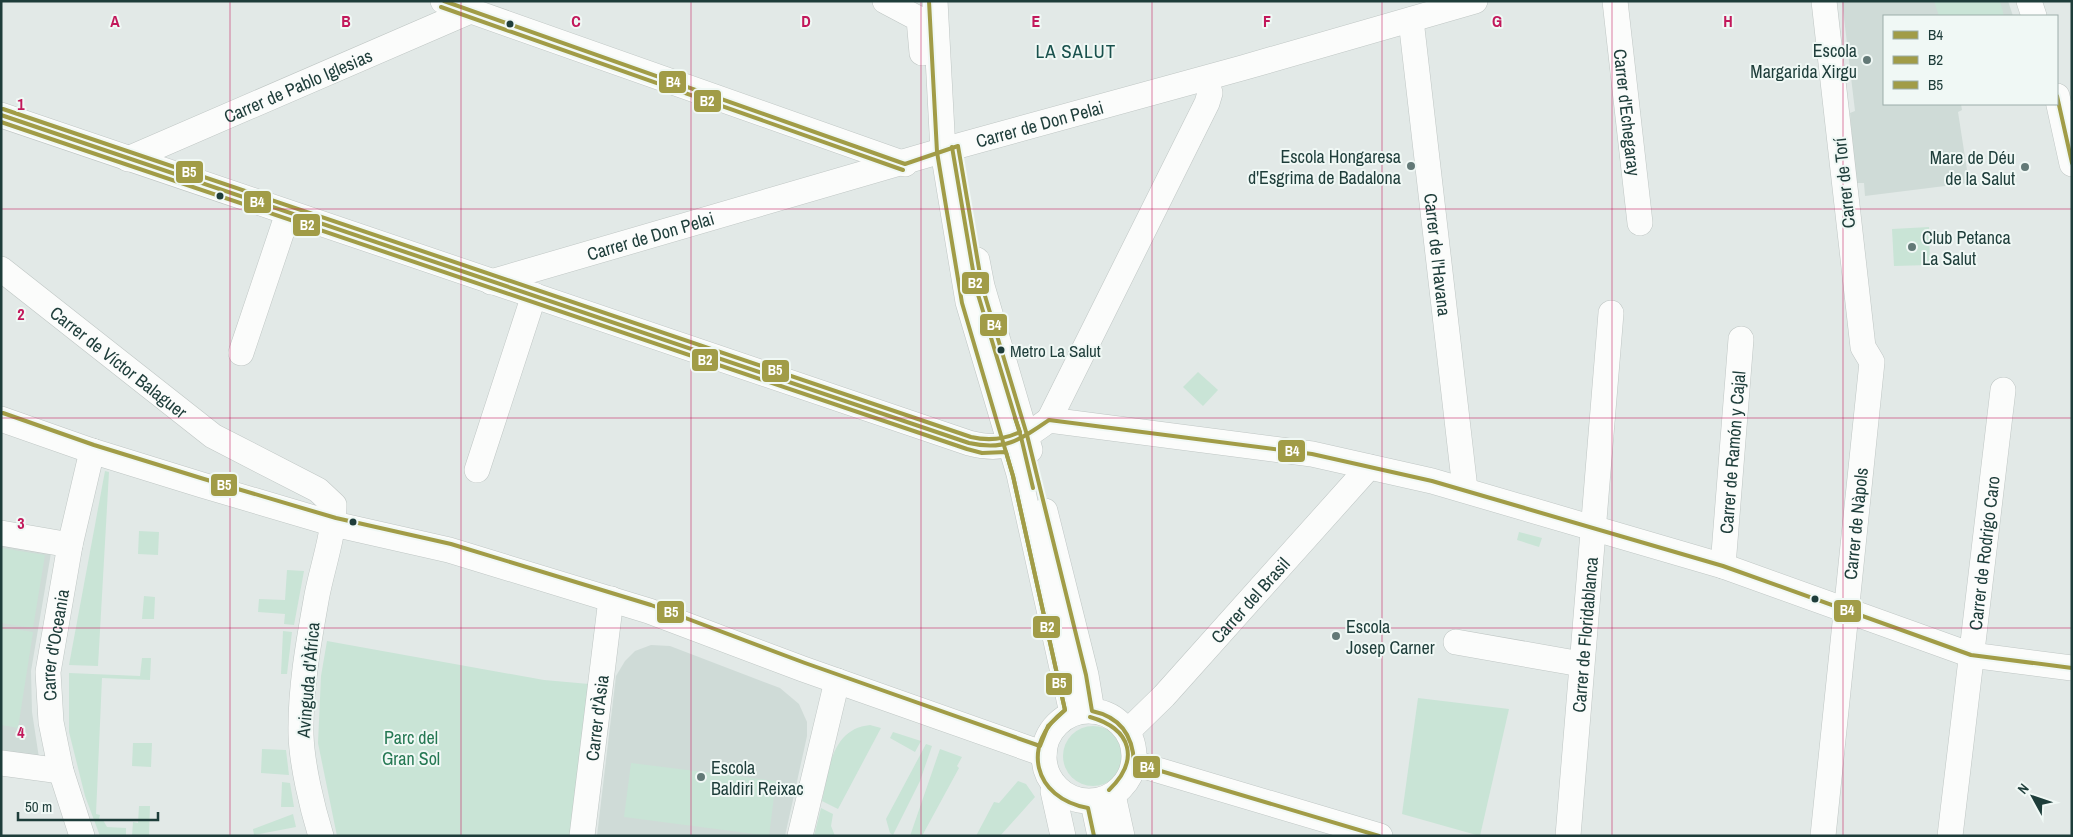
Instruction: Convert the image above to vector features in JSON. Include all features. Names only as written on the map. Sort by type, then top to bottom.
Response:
[{"type":"street","points":[[442,1],[468,12],[905,164]]},
{"type":"street","points":[[885,1],[927,10],[930,132],[946,151],[982,286],[1019,440],[1086,675],[1082,712]]},
{"type":"street","points":[[946,151],[960,124],[952,1]]},
{"type":"street","name":"Carrer de Don Pelai","points":[[491,282],[1475,1]]},
{"type":"street","name":"Carrer d'Echegaray","points":[[1615,1],[1640,223]]},
{"type":"street","name":"Carrer de Torí","points":[[1824,1],[1863,347],[1872,362]]},
{"type":"street","points":[[2030,1],[2034,15]]},
{"type":"street","name":"Carrer de Pablo Iglesias","points":[[128,159],[468,12]]},
{"type":"street","name":"Carrer de l'Havana","points":[[1411,20],[1465,489]]},
{"type":"street","points":[[1,116],[969,443],[983,446],[1019,440],[1049,420],[1207,103],[1210,93],[1206,78]]},
{"type":"street","points":[[2058,101],[2072,164]]},
{"type":"street","points":[[241,353],[288,213]]},
{"type":"street","name":"Carrer de Víctor Balaguer","points":[[1,269],[213,436],[318,490],[334,505],[334,524]]},
{"type":"street","points":[[477,470],[534,295]]},
{"type":"street","name":"Carrer de Floridablanca","points":[[1568,836],[1611,312]]},
{"type":"street","name":"Carrer de Ramón y Cajal","points":[[1723,566],[1741,339]]},
{"type":"street","name":"Carrer de Nàpols","points":[[1823,836],[1872,362]]},
{"type":"street","name":"Carrer de Rodrigo Caro","points":[[1950,836],[2003,390]]},
{"type":"street","points":[[1,419],[92,452],[334,524],[449,550],[649,611],[837,681],[1044,754]]},
{"type":"street","points":[[1049,420],[1312,454],[1465,489],[1723,566],[1846,609],[1971,656],[2072,668]]},
{"type":"street","name":"Carrer d'Oceania","points":[[82,836],[61,771],[51,722],[48,672],[70,545],[92,452]]},
{"type":"street","name":"Carrer del Brasil","points":[[1128,731],[1164,696],[1369,467]]},
{"type":"street","name":"Avinguda d'Àfrica","points":[[321,836],[311,800],[301,736],[309,637],[324,560],[334,524]]},
{"type":"street","points":[[1,534],[70,545]]},
{"type":"street","name":"Carrer d'Àsia","points":[[582,836],[611,599]]},
{"type":"street","points":[[1456,642],[1581,664]]},
{"type":"street","points":[[800,836],[837,681]]},
{"type":"street","points":[[1054,785],[1073,799],[1103,799],[1127,782],[1134,763],[1134,748],[1128,731],[1114,718],[1082,712],[1055,726],[1047,739],[1044,765],[1054,785],[1063,836]]},
{"type":"street","points":[[1,763],[61,771]]},
{"type":"street","points":[[1134,763],[1380,836]]},
{"type":"street","points":[[1100,836],[1103,799]]},
{"type":"street","points":[[1103,799],[1122,836]]},
{"type":"shaded area","name":"Escola Margarida Xirgu","points":[[1842,1],[2008,1],[2013,15],[1883,15],[1883,105],[1961,105],[1962,110],[1958,112],[1969,183],[1865,196],[1864,183],[1856,183],[1850,113],[1855,111]]},
{"type":"shaded area","points":[[1,545],[51,553],[31,671],[32,712],[39,758],[1,754]]},
{"type":"shaded area","name":"Escola Baldiri Reixac","points":[[651,645],[670,646],[780,688],[799,704],[807,722],[807,736],[785,836],[597,836],[616,676],[625,661],[635,651]]},
{"type":"green space","points":[[1934,1],[2000,1],[2004,15],[1939,15]]},
{"type":"green space","name":"Club Petanca La Salut","points":[[1929,227],[1930,265],[1894,266],[1892,229]]},
{"type":"green space","points":[[1198,372],[1218,390],[1203,406],[1183,387]]},
{"type":"green space","points":[[105,471],[109,472],[98,666],[69,665]]},
{"type":"green space","points":[[139,531],[159,532],[158,555],[138,554]]},
{"type":"green space","points":[[1519,532],[1542,538],[1539,547],[1517,540]]},
{"type":"green space","points":[[1,548],[45,555],[33,628],[1,623]]},
{"type":"green space","points":[[287,570],[304,571],[294,625],[284,624],[285,614],[258,612],[259,599],[285,600]]},
{"type":"green space","points":[[144,596],[155,597],[154,619],[142,619]]},
{"type":"green space","points":[[1,627],[33,632],[18,728],[1,725]]},
{"type":"green space","points":[[283,631],[292,632],[287,674],[281,674]]},
{"type":"green space","name":"Parc del Gran Sol","points":[[327,641],[544,680],[589,684],[571,836],[337,836],[318,743],[321,676]]},
{"type":"green space","points":[[142,658],[151,658],[150,680],[102,678],[96,814],[100,815],[99,819],[103,820],[107,827],[126,828],[126,836],[100,836],[85,796],[69,732],[69,673],[140,676]]},
{"type":"green space","points":[[1418,698],[1509,709],[1480,836],[1402,814]]},
{"type":"green space","points":[[870,725],[881,728],[838,809],[822,801],[830,764],[840,743],[847,734],[857,728]]},
{"type":"green space","points":[[1093,726],[1109,731],[1114,735],[1118,740],[1123,756],[1118,772],[1114,777],[1109,781],[1093,786],[1077,781],[1072,777],[1068,772],[1063,756],[1068,740],[1072,735],[1077,731]]},
{"type":"green space","points":[[893,732],[921,741],[915,752],[890,738]]},
{"type":"green space","points":[[133,743],[152,743],[151,767],[132,766]]},
{"type":"green space","points":[[926,744],[932,746],[920,781],[893,835],[890,833],[886,819]]},
{"type":"green space","points":[[262,749],[286,750],[289,775],[261,773]]},
{"type":"green space","points":[[940,749],[962,757],[957,766],[959,768],[922,836],[910,836]]},
{"type":"green space","points":[[631,763],[776,781],[769,836],[624,817]]},
{"type":"green space","points":[[1018,781],[1026,784],[1035,797],[1000,836],[976,836],[994,802],[999,803]]},
{"type":"green space","points":[[282,782],[290,783],[294,807],[281,807]]},
{"type":"green space","points":[[139,806],[150,806],[149,836],[132,836],[133,822],[138,823]]},
{"type":"green space","points":[[821,808],[833,814],[831,826],[835,836],[814,836]]},
{"type":"green space","points":[[293,814],[296,827],[254,835],[253,829]]},
{"type":"transit line","name":"B4","points":[[444,1],[905,164],[958,146],[982,286],[1027,435],[1086,675],[1092,711],[1110,718],[1123,729],[1131,744],[1134,763],[1379,836]]},
{"type":"transit line","name":"B5","points":[[3,413],[94,445],[204,479],[336,518],[451,544],[651,605],[805,663],[1040,746],[1048,726],[1065,710],[1013,476],[962,303],[937,152],[929,1]]},
{"type":"transit line","name":"B2","points":[[441,7],[903,170]]},
{"type":"transit line","name":"B4","points":[[2058,100],[2072,163]]},
{"type":"transit line","name":"B5","points":[[3,109],[971,437],[996,439],[1020,432],[1015,418]]},
{"type":"transit line","name":"B4","points":[[1,115],[969,443],[993,446],[1002,445],[1020,438],[1049,420],[1312,454],[1432,481],[1723,566],[1971,655],[2072,668]]},
{"type":"transit line","name":"B2","points":[[1,122],[967,449],[982,453],[1006,452],[1065,710],[1051,724],[1042,738],[1038,753],[1039,768],[1045,782],[1055,793],[1069,802],[1088,808],[1094,836]]},
{"type":"transit line","name":"B2","points":[[952,147],[976,288],[1021,437],[1033,488]]},
{"type":"transit line","name":"B2","points":[[1090,717],[1104,722],[1115,729],[1123,737],[1127,747],[1128,757],[1125,768],[1119,779],[1109,790]]},
{"type":"place","name":"Escola Margarida Xirgu","points":[[1867,60]]},
{"type":"place","name":"Escola Hongaresa d'Esgrima de Badalona","points":[[1411,166]]},
{"type":"place","name":"Mare de Déu de la Salut","points":[[2025,167]]},
{"type":"place","name":"Club Petanca La Salut","points":[[1912,247]]},
{"type":"place","name":"Metro La Salut","points":[[1001,350]]},
{"type":"place","name":"Escola Josep Carner","points":[[1336,636]]},
{"type":"place","name":"Escola Baldiri Reixac","points":[[701,777]]},
{"type":"district","name":"LA SALUT","points":[[1076,51]]}]
